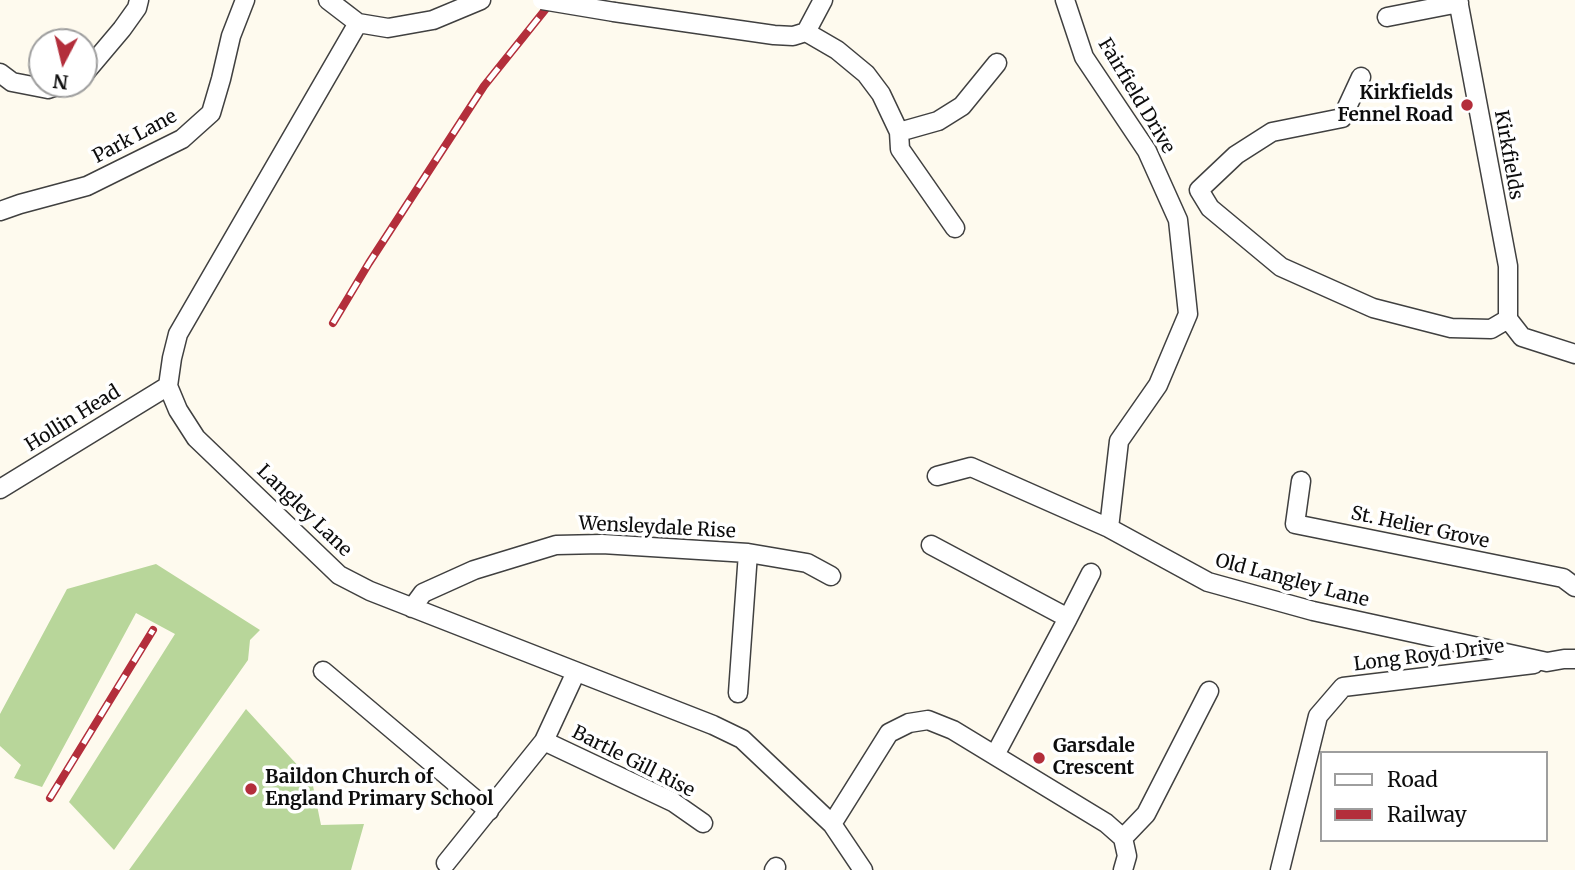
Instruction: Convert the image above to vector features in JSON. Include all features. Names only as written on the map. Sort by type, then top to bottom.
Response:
[{"type":"street","points":[[98,57],[137,9],[139,0]]},
{"type":"street","name":"Park Lane","points":[[0,211],[87,186],[182,139],[211,113],[231,36],[245,0]]},
{"type":"street","points":[[328,0],[358,23],[388,28],[433,20],[481,0]]},
{"type":"street","points":[[542,0],[793,36],[806,32],[823,0]]},
{"type":"street","name":"Fairfield Drive","points":[[1065,0],[1084,57],[1147,151],[1178,220],[1188,314],[1158,385],[1119,441],[1109,528]]},
{"type":"street","points":[[1387,17],[1459,2]]},
{"type":"street","name":"Kirkfields","points":[[1459,2],[1508,267],[1508,319]]},
{"type":"street","points":[[168,386],[178,334],[358,23]]},
{"type":"street","points":[[806,32],[837,50],[866,74],[881,94],[899,132],[900,149],[955,228]]},
{"type":"street","points":[[899,132],[937,121],[962,106],[997,63]]},
{"type":"street","points":[[0,73],[12,82],[28,85]]},
{"type":"street","points":[[1361,77],[1342,118],[1272,132],[1236,155],[1199,190],[1210,208],[1281,267],[1373,308],[1451,328],[1491,329],[1508,319],[1522,337],[1575,354]]},
{"type":"street","name":"Hollin Head","points":[[0,489],[168,386]]},
{"type":"street","name":"Langley Lane","points":[[168,386],[178,410],[196,438],[339,575],[412,608],[713,724],[742,738],[832,824],[863,870]]},
{"type":"street","name":"Old Langley Lane","points":[[937,476],[971,467],[1109,528],[1208,582],[1313,611],[1548,662],[1575,659]]},
{"type":"street","name":"St. Helier Grove","points":[[1301,481],[1296,524],[1563,578],[1575,587]]},
{"type":"street","name":"Wensleydale Rise","points":[[412,608],[423,593],[474,570],[556,545],[602,544],[748,553],[807,563],[831,576]]},
{"type":"street","points":[[931,545],[1068,618]]},
{"type":"street","name":"Wensleydale Rise","points":[[738,693],[748,553]]},
{"type":"street","points":[[995,755],[1091,573]]},
{"type":"street","name":"Long Royd Drive","points":[[1280,870],[1318,716],[1343,687],[1548,662]]},
{"type":"street","points":[[323,671],[489,811]]},
{"type":"street","points":[[446,863],[544,741],[576,671]]},
{"type":"street","points":[[1123,838],[1146,814],[1209,691]]},
{"type":"street","points":[[832,824],[889,733],[909,723],[928,720],[953,730],[1106,822],[1123,838],[1127,856],[1123,870]]},
{"type":"street","name":"Bartle Gill Rise","points":[[544,741],[673,803],[702,823]]},
{"type":"green space","points":[[156,564],[260,630],[250,640],[248,660],[114,850],[69,802],[175,634],[136,613],[42,787],[14,778],[21,765],[0,746],[0,714],[67,589]]},
{"type":"green space","points":[[246,709],[312,781],[321,825],[364,824],[351,870],[129,870]]},
{"type":"railway","points":[[333,323],[484,86],[553,0]]},
{"type":"railway","points":[[50,798],[153,630]]},
{"type":"place","name":"Kirkfields Fennel Road","points":[[1467,105]]},
{"type":"place","name":"Garsdale Crescent","points":[[1039,758]]},
{"type":"place","name":"Baildon Church of England Primary School","points":[[251,789]]}]
